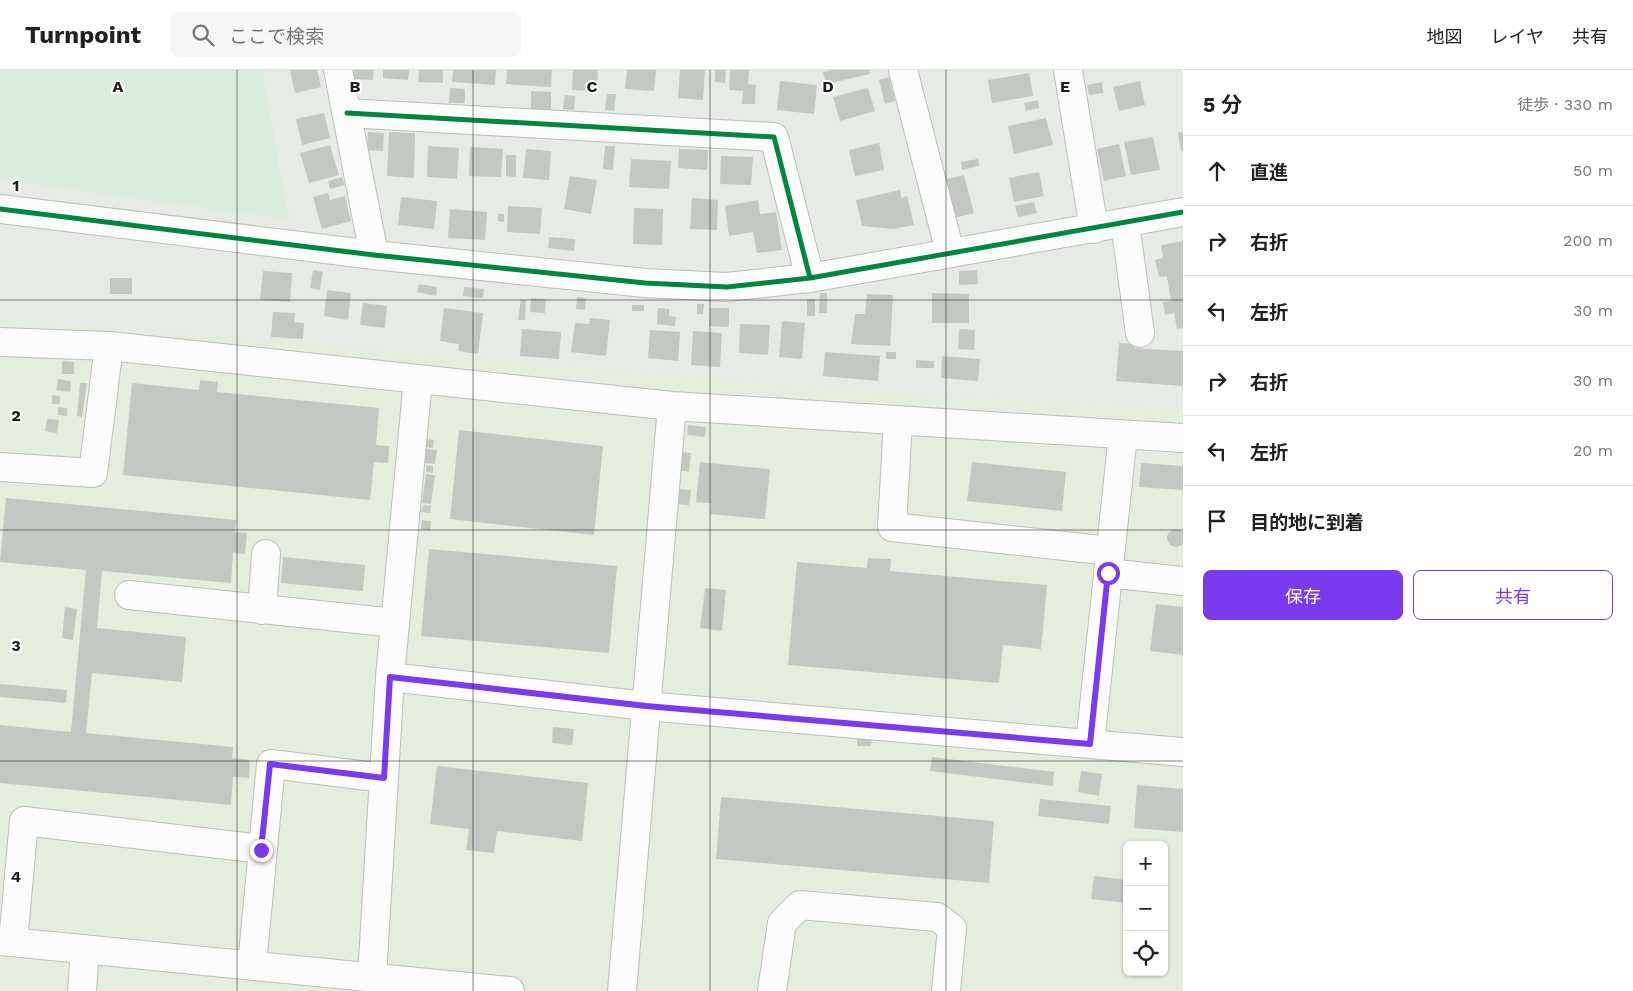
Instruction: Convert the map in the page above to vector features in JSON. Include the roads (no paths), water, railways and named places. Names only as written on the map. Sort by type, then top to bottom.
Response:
[{"type":"street","points":[[338,70],[374,255]]},
{"type":"street","points":[[903,70],[950,252]]},
{"type":"street","points":[[1073,71],[1094,229]]},
{"type":"street","points":[[347,113],[774,137],[810,278]]},
{"type":"street","points":[[0,209],[374,255],[654,284],[727,287],[810,278],[1183,212]]},
{"type":"street","points":[[1125,223],[1140,333]]},
{"type":"street","points":[[0,342],[109,346],[672,406],[1183,438]]},
{"type":"street","points":[[0,468],[93,473],[109,346]]},
{"type":"street","points":[[372,977],[390,677],[418,379]]},
{"type":"street","points":[[622,991],[672,406]]},
{"type":"street","points":[[898,420],[892,527],[1109,562],[1183,581]]},
{"type":"street","points":[[1090,744],[1123,434]]},
{"type":"street","points":[[262,610],[266,554]]},
{"type":"street","points":[[129,595],[395,623]]},
{"type":"street","points":[[390,677],[646,706],[1183,752]]},
{"type":"street","points":[[252,965],[270,764],[384,778]]},
{"type":"street","points":[[261,850],[24,821],[6,941],[510,991]]},
{"type":"street","points":[[772,991],[782,923],[800,904],[937,917],[952,928],[946,991]]},
{"type":"street","points":[[82,991],[85,949]]}]
